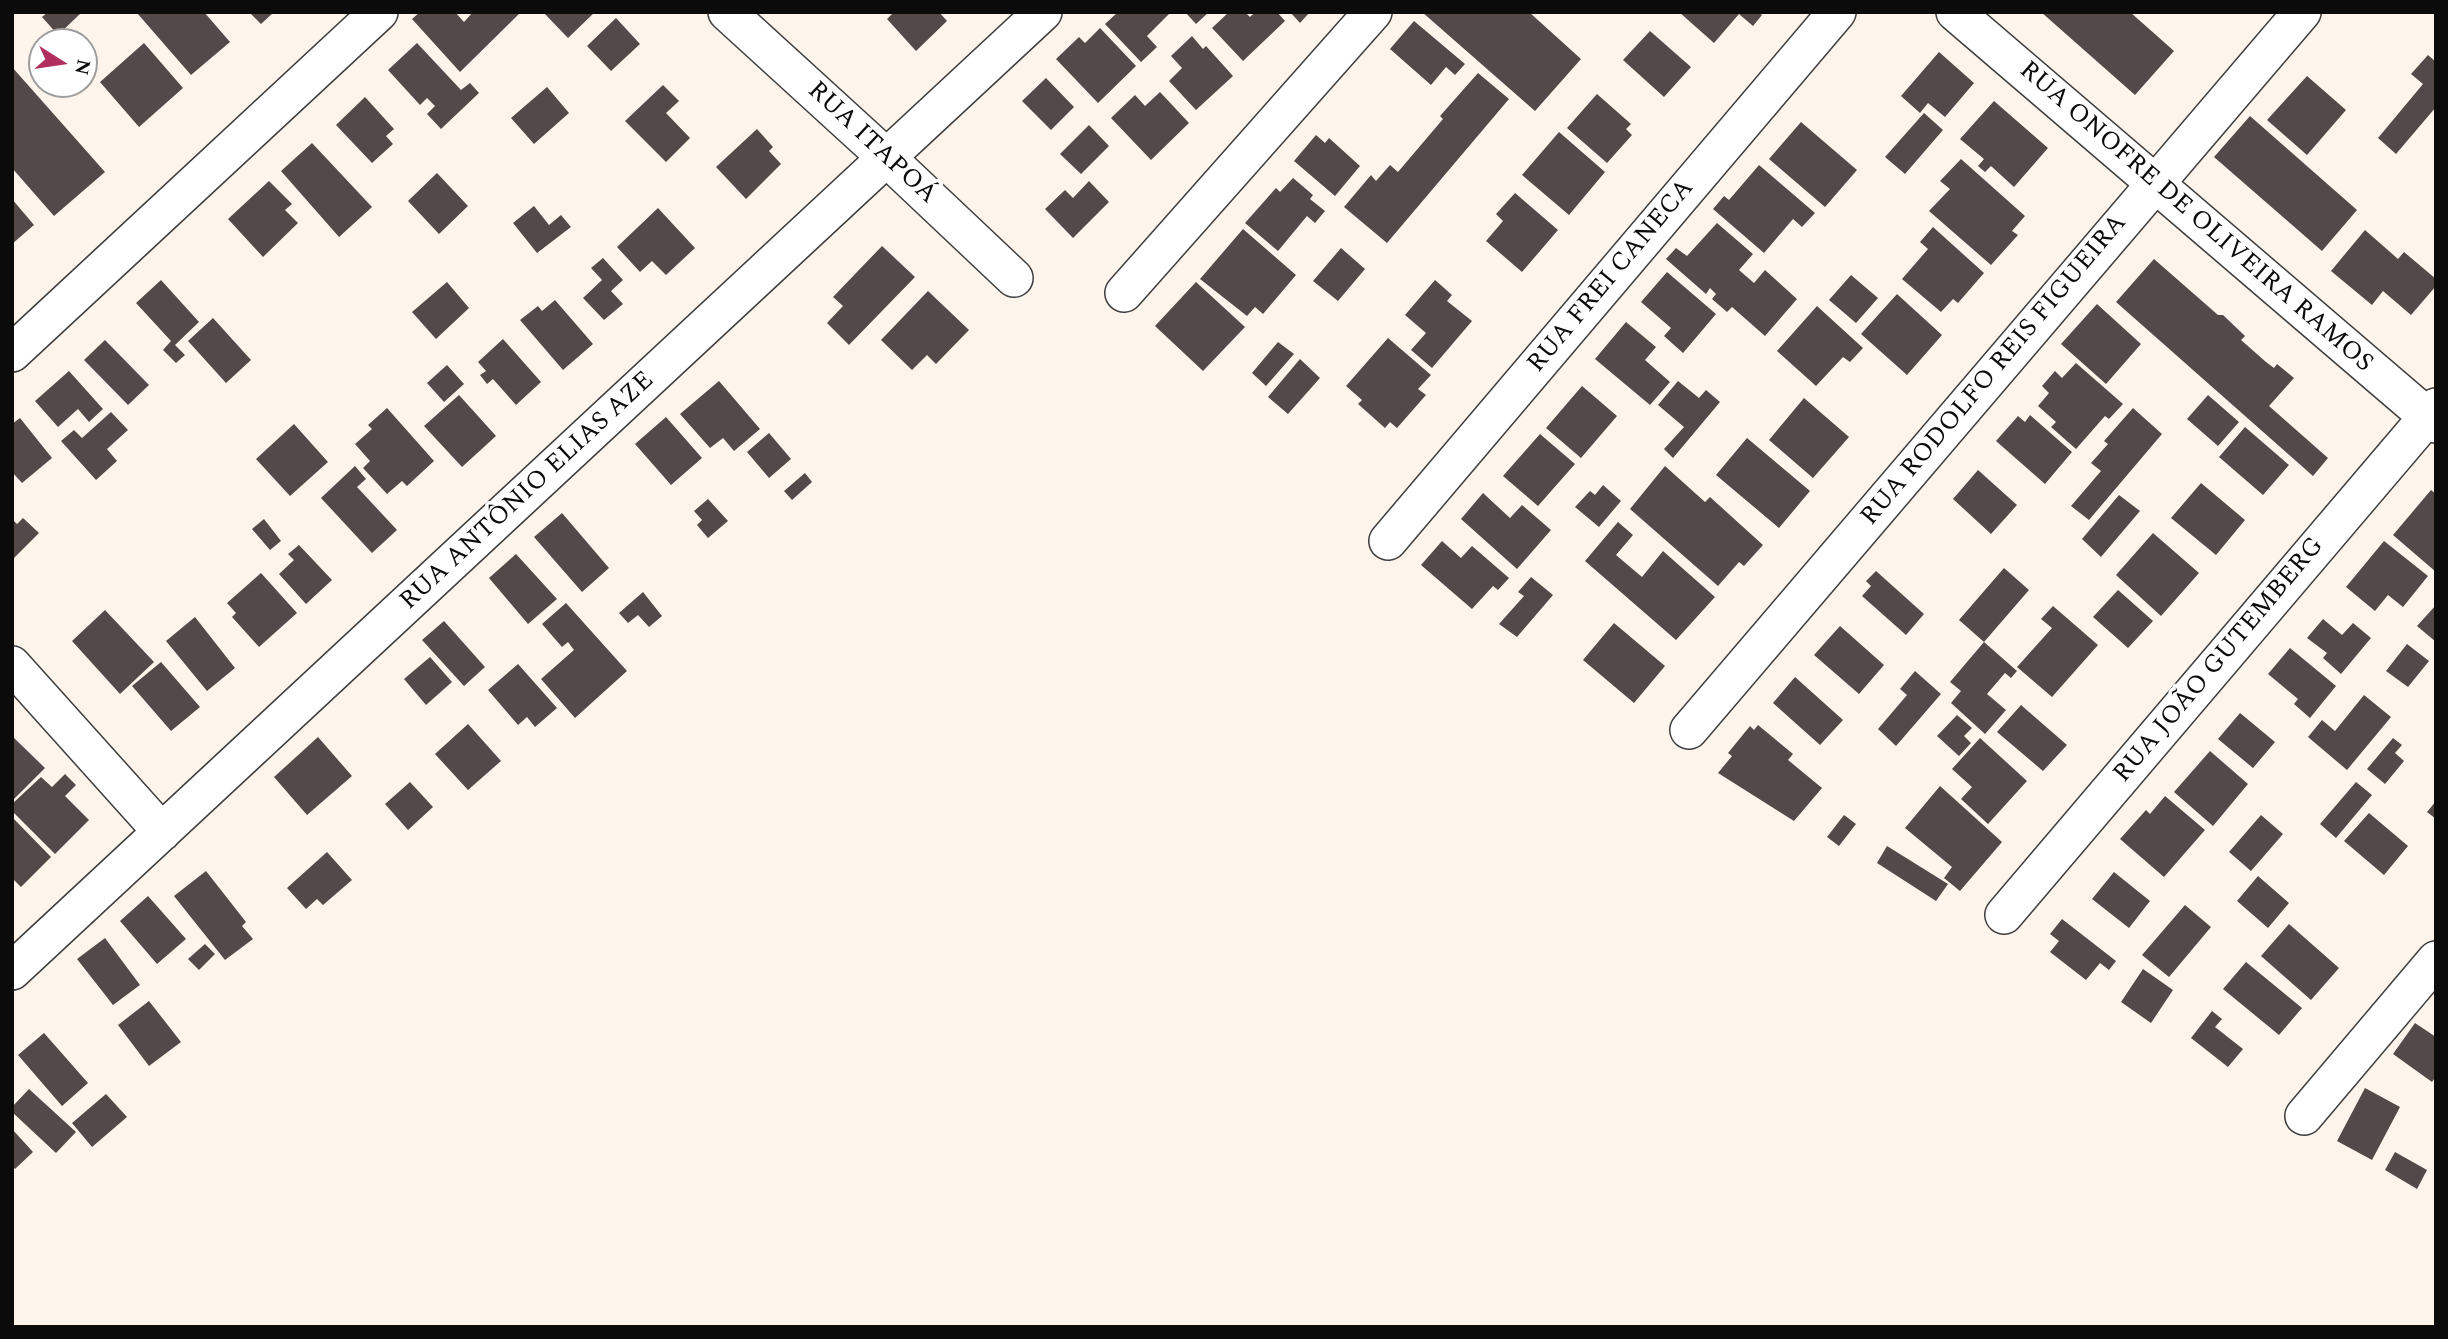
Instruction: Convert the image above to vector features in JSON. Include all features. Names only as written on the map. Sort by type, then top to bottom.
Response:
[{"type":"street","points":[[12,353],[379,12]]},
{"type":"street","name":"RUA ITAPOÁ","points":[[727,12],[1014,278]]},
{"type":"street","name":"RUA ANTÔNIO ELIAS AZE","points":[[12,971],[1044,12]]},
{"type":"street","points":[[1124,293],[1373,12]]},
{"type":"street","name":"RUA FREI CANECA","points":[[1388,541],[1837,12]]},
{"type":"street","name":"RUA ONOFRE DE OLIVEIRA RAMOS","points":[[1955,12],[2155,184],[2433,416]]},
{"type":"street","name":"RUA RODOLFO REIS FIGUEIRA","points":[[1689,730],[2302,12]]},
{"type":"street","name":"RUA JOÃO GUTEMBERG","points":[[2004,915],[2433,416]]},
{"type":"street","points":[[12,665],[162,832]]},
{"type":"street","points":[[2304,1116],[2436,960]]},
{"type":"building","points":[[48,12],[82,12],[65,28],[52,28],[42,17]]},
{"type":"building","points":[[138,12],[204,12],[230,42],[191,75]]},
{"type":"building","points":[[249,12],[274,12],[261,24]]},
{"type":"building","points":[[420,12],[455,12],[464,22],[473,12],[521,12],[460,72],[412,19]]},
{"type":"building","points":[[543,12],[595,12],[568,38]]},
{"type":"building","points":[[894,12],[939,12],[947,21],[916,51],[887,19]]},
{"type":"building","points":[[1118,12],[1171,12],[1147,36],[1157,47],[1141,62],[1105,24]]},
{"type":"building","points":[[1185,12],[1209,12],[1196,24]]},
{"type":"building","points":[[1229,12],[1245,12],[1250,17],[1255,12],[1277,12],[1285,21],[1243,61],[1212,28]]},
{"type":"building","points":[[1290,12],[1310,12],[1300,23]]},
{"type":"building","points":[[1422,12],[1529,12],[1581,59],[1535,111]]},
{"type":"building","points":[[1679,12],[1758,12],[1762,15],[1753,26],[1739,14],[1714,43]]},
{"type":"building","points":[[2041,12],[2130,12],[2174,51],[2135,95]]},
{"type":"building","points":[[616,18],[640,44],[611,71],[587,46]]},
{"type":"building","points":[[1414,21],[1465,64],[1455,75],[1446,67],[1431,85],[1390,49]]},
{"type":"building","points":[[1100,28],[1136,66],[1098,103],[1056,59],[1079,37],[1085,43]]},
{"type":"building","points":[[1650,31],[1691,67],[1664,97],[1623,60]]},
{"type":"building","points":[[1192,36],[1203,49],[1206,46],[1233,76],[1196,110],[1169,81],[1182,68],[1171,56]]},
{"type":"building","points":[[144,43],[183,88],[139,127],[100,82]]},
{"type":"building","points":[[417,43],[461,90],[470,83],[479,93],[441,129],[427,114],[435,106],[427,98],[420,105],[388,70]]},
{"type":"building","points":[[1939,52],[1974,83],[1945,117],[1928,103],[1920,113],[1901,96]]},
{"type":"building","points":[[2428,55],[2436,62],[2436,107],[2396,154],[2378,138],[2423,84],[2411,74]]},
{"type":"building","points":[[12,67],[28,85],[28,98],[39,98],[105,172],[54,216],[12,168]]},
{"type":"building","points":[[1478,73],[1509,99],[1387,243],[1344,207],[1371,175],[1376,181],[1390,165],[1398,172],[1443,119],[1440,116]]},
{"type":"building","points":[[2307,76],[2346,110],[2307,155],[2267,120]]},
{"type":"building","points":[[1046,78],[1074,107],[1051,130],[1022,101]]},
{"type":"building","points":[[663,85],[679,101],[666,113],[690,138],[666,162],[625,121]]},
{"type":"building","points":[[547,87],[569,113],[534,144],[511,118]]},
{"type":"building","points":[[1160,92],[1189,123],[1151,160],[1111,118],[1135,95],[1145,106]]},
{"type":"building","points":[[1597,94],[1631,124],[1626,129],[1632,135],[1607,163],[1567,128]]},
{"type":"building","points":[[365,97],[394,129],[386,136],[393,144],[372,163],[336,125]]},
{"type":"building","points":[[1994,101],[2048,148],[2014,187],[1991,166],[1985,172],[1978,166],[1984,159],[1960,139]]},
{"type":"building","points":[[1924,113],[1943,130],[1905,174],[1885,157]]},
{"type":"building","points":[[2250,116],[2357,210],[2322,251],[2214,157]]},
{"type":"building","points":[[1801,122],[1857,170],[1825,207],[1769,159]]},
{"type":"building","points":[[1089,125],[1109,146],[1081,174],[1060,154]]},
{"type":"building","points":[[757,129],[773,147],[769,151],[781,164],[746,199],[716,167]]},
{"type":"building","points":[[1559,132],[1605,172],[1569,215],[1522,175]]},
{"type":"building","points":[[1316,135],[1325,143],[1329,138],[1360,166],[1335,196],[1294,161]]},
{"type":"building","points":[[312,143],[372,207],[339,237],[281,171]]},
{"type":"building","points":[[1961,159],[2025,216],[2012,231],[2018,235],[1991,265],[1929,211],[1950,189],[1940,181]]},
{"type":"building","points":[[1759,165],[1815,213],[1802,227],[1793,219],[1764,253],[1713,209],[1724,196],[1729,200]]},
{"type":"building","points":[[437,173],[468,206],[439,234],[408,201]]},
{"type":"building","points":[[1293,178],[1313,195],[1310,199],[1325,211],[1315,223],[1307,216],[1278,251],[1245,223],[1276,188],[1280,192]]},
{"type":"building","points":[[269,181],[292,204],[285,210],[298,223],[263,257],[228,219]]},
{"type":"building","points":[[1089,181],[1109,202],[1073,238],[1045,209],[1065,190],[1073,198]]},
{"type":"building","points":[[1515,193],[1558,230],[1522,272],[1486,241],[1503,221],[1496,214]]},
{"type":"building","points":[[12,199],[34,225],[12,244]]},
{"type":"building","points":[[534,206],[549,225],[561,215],[571,227],[537,253],[513,223]]},
{"type":"building","points":[[658,208],[695,248],[666,275],[652,261],[640,272],[617,247]]},
{"type":"building","points":[[1717,223],[1753,254],[1739,270],[1754,283],[1765,270],[1797,299],[1765,336],[1732,307],[1727,312],[1712,299],[1716,294],[1710,288],[1706,294],[1666,259],[1676,248],[1687,256]]},
{"type":"building","points":[[1933,227],[1984,273],[1958,303],[1953,299],[1941,312],[1902,279],[1928,249],[1920,242]]},
{"type":"building","points":[[1243,229],[1296,275],[1263,314],[1255,307],[1247,316],[1200,279]]},
{"type":"building","points":[[2365,230],[2398,259],[2404,252],[2436,279],[2436,286],[2411,315],[2383,291],[2372,305],[2331,271]]},
{"type":"building","points":[[882,246],[915,277],[849,345],[827,323],[843,306],[833,297]]},
{"type":"building","points":[[1341,248],[1365,269],[1338,301],[1313,281]]},
{"type":"building","points":[[603,258],[623,280],[611,291],[623,304],[604,320],[583,298],[602,280],[591,268]]},
{"type":"building","points":[[2154,259],[2218,315],[2223,315],[2245,336],[2241,340],[2266,362],[2274,368],[2277,364],[2294,378],[2269,406],[2328,458],[2313,476],[2116,302]]},
{"type":"building","points":[[1667,272],[1716,314],[1683,353],[1664,336],[1671,328],[1641,302]]},
{"type":"building","points":[[1851,275],[1878,298],[1856,323],[1829,300]]},
{"type":"building","points":[[161,280],[199,322],[175,345],[185,355],[176,363],[163,350],[171,341],[136,303]]},
{"type":"building","points":[[1435,280],[1452,295],[1447,301],[1472,321],[1432,368],[1411,350],[1426,333],[1405,315]]},
{"type":"building","points":[[447,282],[469,308],[436,339],[412,312]]},
{"type":"building","points":[[1196,282],[1245,327],[1203,371],[1155,326]]},
{"type":"building","points":[[928,291],[969,330],[936,364],[927,355],[912,370],[881,340]]},
{"type":"building","points":[[1897,294],[1942,335],[1907,375],[1861,334]]},
{"type":"building","points":[[555,300],[593,344],[563,370],[520,320],[538,306],[542,311]]},
{"type":"building","points":[[2097,304],[2141,344],[2106,384],[2061,344]]},
{"type":"building","points":[[1817,306],[1863,348],[1850,362],[1843,357],[1816,386],[1777,351]]},
{"type":"building","points":[[213,318],[251,360],[226,383],[188,341]]},
{"type":"building","points":[[1626,322],[1656,347],[1645,360],[1670,382],[1650,405],[1595,359]]},
{"type":"building","points":[[1388,338],[1431,375],[1418,389],[1426,395],[1397,428],[1390,422],[1385,428],[1358,404],[1362,400],[1346,386]]},
{"type":"building","points":[[503,339],[541,382],[516,405],[493,379],[487,384],[480,375],[486,371],[478,362]]},
{"type":"building","points":[[105,340],[149,385],[128,405],[84,360]]},
{"type":"building","points":[[1278,342],[1294,354],[1266,386],[1252,373]]},
{"type":"building","points":[[1300,359],[1320,378],[1288,414],[1268,397]]},
{"type":"building","points":[[2076,363],[2123,404],[2109,419],[2105,416],[2076,449],[2051,427],[2056,422],[2038,406],[2049,393],[2042,386],[2055,371],[2062,378]]},
{"type":"building","points":[[447,365],[464,384],[444,402],[427,383]]},
{"type":"building","points":[[69,371],[103,409],[89,422],[78,409],[58,427],[35,401]]},
{"type":"building","points":[[719,381],[760,429],[734,451],[723,438],[710,448],[680,414]]},
{"type":"building","points":[[1678,381],[1699,398],[1706,390],[1720,402],[1673,458],[1664,449],[1684,427],[1658,405]]},
{"type":"building","points":[[1582,386],[1617,416],[1581,458],[1546,428]]},
{"type":"building","points":[[459,395],[496,436],[462,467],[424,426]]},
{"type":"building","points":[[2208,395],[2239,422],[2218,446],[2187,419]]},
{"type":"building","points":[[1804,398],[1849,437],[1813,478],[1769,440]]},
{"type":"building","points":[[387,408],[434,461],[407,486],[402,481],[387,494],[363,468],[370,461],[355,444],[372,429],[368,425]]},
{"type":"building","points":[[2133,408],[2162,434],[2089,520],[2071,506],[2101,471],[2091,463],[2108,444],[2104,441]]},
{"type":"building","points":[[111,412],[128,430],[107,449],[117,461],[96,480],[61,441],[74,430],[82,438]]},
{"type":"building","points":[[2030,415],[2072,452],[2045,484],[1996,441],[2018,416],[2025,422]]},
{"type":"building","points":[[666,417],[702,458],[671,485],[635,444]]},
{"type":"building","points":[[20,418],[52,458],[22,483],[12,472],[12,424]]},
{"type":"building","points":[[294,424],[328,462],[290,496],[256,459]]},
{"type":"building","points":[[2245,427],[2289,465],[2263,495],[2219,457]]},
{"type":"building","points":[[769,433],[791,459],[769,478],[747,452]]},
{"type":"building","points":[[1540,434],[1575,464],[1538,506],[1503,476]]},
{"type":"building","points":[[1747,438],[1810,491],[1779,528],[1716,475]]},
{"type":"building","points":[[355,466],[366,479],[357,487],[397,530],[372,553],[321,498]]},
{"type":"building","points":[[1665,466],[1705,502],[1710,497],[1763,545],[1744,566],[1739,562],[1718,586],[1630,509]]},
{"type":"building","points":[[1978,470],[2017,505],[1991,534],[1953,499]]},
{"type":"building","points":[[805,473],[812,482],[792,500],[784,491]]},
{"type":"building","points":[[2201,483],[2245,520],[2216,555],[2171,518]]},
{"type":"building","points":[[1603,485],[1621,501],[1599,527],[1575,507],[1590,491],[1595,495]]},
{"type":"building","points":[[2431,490],[2436,494],[2436,572],[2393,535]]},
{"type":"building","points":[[1483,493],[1510,518],[1522,505],[1551,530],[1517,569],[1461,519]]},
{"type":"building","points":[[2119,495],[2140,511],[2101,557],[2082,539]]},
{"type":"building","points":[[708,499],[728,521],[708,538],[697,525],[702,520],[694,511]]},
{"type":"building","points":[[562,513],[609,568],[582,592],[534,537]]},
{"type":"building","points":[[23,518],[39,533],[12,560],[12,519],[17,524]]},
{"type":"building","points":[[264,519],[281,541],[270,550],[252,529]]},
{"type":"building","points":[[1618,522],[1633,535],[1616,555],[1642,577],[1663,551],[1715,597],[1676,640],[1585,561]]},
{"type":"building","points":[[2153,533],[2199,573],[2161,616],[2116,575]]},
{"type":"building","points":[[1442,541],[1461,558],[1472,546],[1509,578],[1498,590],[1493,586],[1472,609],[1421,565]]},
{"type":"building","points":[[2384,541],[2428,576],[2403,607],[2388,595],[2375,611],[2346,587]]},
{"type":"building","points":[[299,545],[332,580],[306,604],[279,574],[294,560],[288,554]]},
{"type":"building","points":[[516,554],[557,599],[528,624],[489,578]]},
{"type":"building","points":[[2004,568],[2029,590],[1984,642],[1959,620]]},
{"type":"building","points":[[1876,571],[1924,614],[1906,635],[1862,596],[1871,586],[1866,581]]},
{"type":"building","points":[[261,573],[297,613],[259,647],[232,617],[236,613],[227,603]]},
{"type":"building","points":[[1531,577],[1553,595],[1517,637],[1499,624],[1524,596],[1518,592]]},
{"type":"building","points":[[2118,590],[2153,621],[2128,648],[2093,617]]},
{"type":"building","points":[[643,592],[662,616],[649,627],[638,615],[628,623],[619,613]]},
{"type":"building","points":[[566,603],[627,671],[575,718],[541,679],[574,650],[568,642],[562,647],[542,624]]},
{"type":"building","points":[[2436,605],[2436,642],[2417,626]]},
{"type":"building","points":[[2053,606],[2098,645],[2052,697],[2017,667],[2052,628],[2041,619]]},
{"type":"building","points":[[105,610],[154,662],[120,694],[72,641]]},
{"type":"building","points":[[195,617],[235,668],[207,691],[166,641]]},
{"type":"building","points":[[2323,619],[2342,635],[2353,623],[2371,638],[2341,674],[2323,658],[2327,653],[2307,638]]},
{"type":"building","points":[[444,621],[485,667],[464,686],[422,640]]},
{"type":"building","points":[[1614,623],[1665,666],[1634,703],[1583,660]]},
{"type":"building","points":[[1840,626],[1884,665],[1859,694],[1814,655]]},
{"type":"building","points":[[1984,642],[2017,671],[2011,678],[2005,673],[1987,694],[2006,710],[1985,734],[1951,703],[1961,691],[1950,682]]},
{"type":"building","points":[[2407,644],[2429,661],[2408,687],[2386,671]]},
{"type":"building","points":[[2290,648],[2336,686],[2310,718],[2294,704],[2298,699],[2268,674]]},
{"type":"building","points":[[430,657],[452,682],[426,705],[404,679]]},
{"type":"building","points":[[161,662],[200,707],[171,731],[132,686]]},
{"type":"building","points":[[518,664],[557,708],[535,727],[527,717],[518,725],[488,690]]},
{"type":"building","points":[[1915,671],[1941,694],[1896,746],[1878,729],[1907,695],[1900,689]]},
{"type":"building","points":[[1795,677],[1843,720],[1820,745],[1773,703]]},
{"type":"building","points":[[2364,695],[2391,717],[2347,770],[2308,737],[2322,720],[2335,731]]},
{"type":"building","points":[[2021,705],[2067,745],[2043,771],[1997,732]]},
{"type":"building","points":[[2240,713],[2275,742],[2253,768],[2218,739]]},
{"type":"building","points":[[1957,715],[1972,728],[1964,736],[1971,743],[1959,756],[1937,736]]},
{"type":"building","points":[[468,724],[501,761],[468,790],[435,754]]},
{"type":"building","points":[[1758,725],[1793,754],[1788,760],[1822,788],[1794,821],[1718,773],[1732,756],[1728,753],[1750,726],[1754,730]]},
{"type":"building","points":[[12,736],[45,768],[12,801]]},
{"type":"building","points":[[318,737],[352,776],[307,815],[274,777]]},
{"type":"building","points":[[1980,738],[2027,781],[1988,824],[1961,799],[1972,787],[1952,769]]},
{"type":"building","points":[[2393,738],[2402,745],[2395,753],[2404,761],[2385,784],[2367,769]]},
{"type":"building","points":[[2210,751],[2248,784],[2213,826],[2174,792]]},
{"type":"building","points":[[65,774],[76,785],[65,796],[89,820],[55,854],[12,811],[12,804],[41,777],[52,787]]},
{"type":"building","points":[[410,782],[433,807],[408,830],[385,804]]},
{"type":"building","points":[[2356,782],[2372,795],[2336,838],[2320,824]]},
{"type":"building","points":[[1940,786],[2002,842],[1960,891],[1944,878],[1952,867],[1905,828]]},
{"type":"building","points":[[2165,796],[2205,830],[2164,877],[2120,839],[2146,810],[2150,814]]},
{"type":"building","points":[[2436,801],[2436,819],[2427,812]]},
{"type":"building","points":[[2369,813],[2408,846],[2384,875],[2344,841]]},
{"type":"building","points":[[1844,815],[1856,824],[1839,846],[1827,837]]},
{"type":"building","points":[[2261,815],[2283,834],[2251,871],[2229,852]]},
{"type":"building","points":[[12,817],[51,857],[21,887],[12,878]]},
{"type":"building","points":[[1887,846],[1948,884],[1936,901],[1877,863]]},
{"type":"building","points":[[327,852],[352,880],[323,905],[317,899],[306,909],[287,888]]},
{"type":"building","points":[[206,871],[246,922],[242,926],[253,939],[225,960],[174,896]]},
{"type":"building","points":[[2114,872],[2150,901],[2129,928],[2092,899]]},
{"type":"building","points":[[2258,876],[2289,903],[2268,928],[2237,901]]},
{"type":"building","points":[[148,896],[186,939],[157,964],[120,921]]},
{"type":"building","points":[[2185,905],[2211,927],[2169,977],[2142,955]]},
{"type":"building","points":[[2062,919],[2116,961],[2109,970],[2100,963],[2086,980],[2050,952],[2059,941],[2050,934]]},
{"type":"building","points":[[2289,924],[2339,968],[2311,1000],[2261,956]]},
{"type":"building","points":[[105,938],[140,985],[113,1005],[77,959]]},
{"type":"building","points":[[205,944],[215,954],[199,970],[188,959]]},
{"type":"building","points":[[2246,962],[2302,1008],[2279,1035],[2223,989]]},
{"type":"building","points":[[2143,969],[2173,990],[2151,1023],[2121,1002]]},
{"type":"building","points":[[149,1001],[181,1042],[149,1066],[118,1025]]},
{"type":"building","points":[[2212,1011],[2222,1019],[2215,1027],[2243,1049],[2228,1067],[2191,1038]]},
{"type":"building","points":[[2415,1023],[2436,1037],[2436,1076],[2432,1082],[2393,1054]]},
{"type":"building","points":[[44,1033],[88,1083],[62,1106],[18,1055]]},
{"type":"building","points":[[2365,1088],[2400,1107],[2372,1160],[2337,1141]]},
{"type":"building","points":[[29,1089],[76,1132],[56,1153],[12,1112],[12,1107]]},
{"type":"building","points":[[106,1094],[127,1117],[92,1147],[72,1123]]},
{"type":"building","points":[[12,1129],[33,1152],[15,1169],[12,1166]]},
{"type":"building","points":[[2395,1152],[2427,1170],[2417,1189],[2385,1170]]}]
